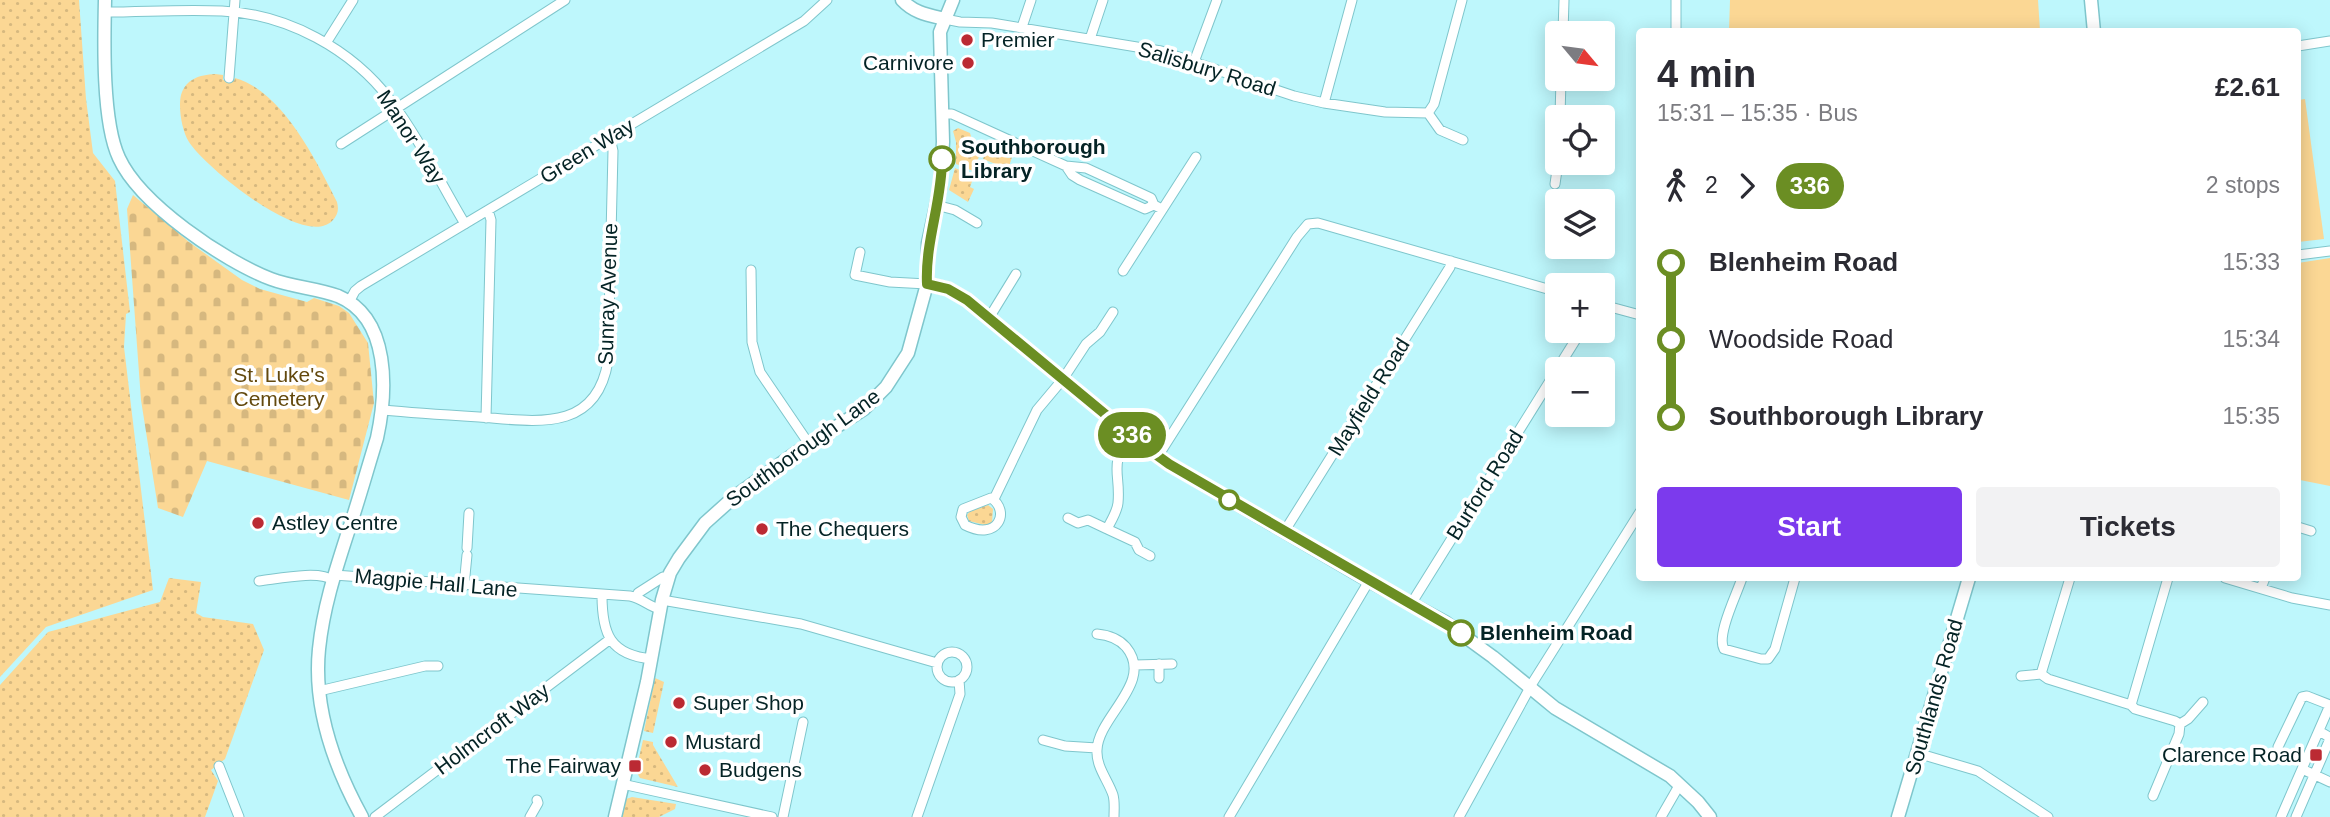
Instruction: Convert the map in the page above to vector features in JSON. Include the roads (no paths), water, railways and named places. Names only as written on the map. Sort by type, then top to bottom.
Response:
[{"type":"street","points":[[229,78],[235,0]]},
{"type":"street","points":[[326,43],[353,0]]},
{"type":"street","points":[[341,144],[565,0]]},
{"type":"street","name":"Green Way","points":[[349,302],[361,286],[804,21],[827,0]]},
{"type":"street","points":[[902,0],[923,14],[945,19]]},
{"type":"street","name":"Southborough Lane","points":[[615,817],[652,659],[661,604],[668,578],[678,558],[705,523],[746,488],[864,409],[894,376],[913,340],[927,284],[928,243],[942,177],[940,28],[953,0]]},
{"type":"street","points":[[1022,27],[1031,0]]},
{"type":"street","points":[[1090,39],[1103,0]]},
{"type":"street","points":[[1195,62],[1217,0]]},
{"type":"street","points":[[1324,103],[1352,0]]},
{"type":"street","points":[[1462,0],[1434,104],[1428,113],[1440,130],[1463,140]]},
{"type":"street","points":[[1563,21],[1564,0]]},
{"type":"street","points":[[1676,0],[1676,28]]},
{"type":"street","points":[[2091,0],[2094,28]]},
{"type":"street","points":[[105,6],[111,129],[118,156],[130,177],[177,221],[223,255],[270,278],[337,296],[349,302]]},
{"type":"street","name":"Manor Way","points":[[105,6],[234,12],[277,21],[326,43],[370,77],[396,109],[465,224]]},
{"type":"street","name":"Salisbury Road","points":[[945,19],[1022,27],[1161,51],[1294,96],[1324,103],[1385,112],[1428,113]]},
{"type":"street","points":[[2301,46],[2330,41]]},
{"type":"street","points":[[943,114],[952,114],[1066,166],[1072,175],[1080,180],[1145,209],[1158,207]]},
{"type":"street","name":"Sunray Avenue","points":[[383,410],[541,422],[560,419],[585,405],[597,392],[608,361],[613,151],[610,138]]},
{"type":"street","points":[[1123,271],[1158,207],[1196,157]]},
{"type":"street","points":[[1555,184],[1556,175]]},
{"type":"street","points":[[936,205],[955,210],[977,223]]},
{"type":"street","points":[[486,418],[491,220],[488,210]]},
{"type":"street","points":[[1158,457],[1308,223],[1318,223],[1545,288]]},
{"type":"street","points":[[860,251],[855,275],[927,284],[958,293],[1158,457],[1460,632],[1555,708],[1680,784],[1710,817]]},
{"type":"street","points":[[2301,255],[2330,251]]},
{"type":"street","name":"Mayfield Road","points":[[1284,532],[1450,267],[1451,261]]},
{"type":"street","points":[[751,270],[752,342],[760,372],[809,444]]},
{"type":"street","points":[[989,318],[1016,274]]},
{"type":"street","name":"Magpie Hall Lane","points":[[333,577],[377,438],[383,410],[382,369],[375,335],[361,312],[349,302]]},
{"type":"street","points":[[1615,308],[1636,314]]},
{"type":"street","points":[[994,499],[999,507],[996,526],[985,531],[965,525],[961,517],[963,509],[994,499],[1037,410],[1113,312]]},
{"type":"street","name":"Burford Road","points":[[1411,604],[1574,343]]},
{"type":"street","points":[[1107,529],[1118,507],[1118,455],[1133,436]]},
{"type":"street","points":[[464,586],[470,513]]},
{"type":"street","points":[[1068,518],[1078,523],[1088,520],[1135,542],[1139,550],[1150,556]]},
{"type":"street","points":[[1459,817],[1530,688],[1636,518]]},
{"type":"street","points":[[2301,528],[2311,531]]},
{"type":"street","name":"Magpie Hall Lane","points":[[259,580],[317,576],[637,597],[661,604],[801,624],[937,663]]},
{"type":"street","points":[[333,577],[318,649],[319,691],[332,752],[362,817]]},
{"type":"street","points":[[637,597],[638,593],[663,577],[668,578]]},
{"type":"street","points":[[1229,817],[1369,581]]},
{"type":"street","points":[[1741,581],[1721,644],[1724,649],[1761,659],[1768,659],[1775,649],[1794,581]]},
{"type":"street","name":"Southlands Road","points":[[1898,817],[1968,581]]},
{"type":"street","points":[[2041,674],[2069,581]]},
{"type":"street","points":[[2131,705],[2167,581]]},
{"type":"street","points":[[2236,581],[2292,598],[2330,605]]},
{"type":"street","points":[[2261,588],[2264,581]]},
{"type":"street","points":[[601,595],[604,625],[609,640],[619,650],[652,659]]},
{"type":"street","points":[[1099,645],[1100,634],[1122,643],[1130,652],[1135,665],[1129,690],[1108,721],[1097,748],[1099,764],[1114,798],[1114,817]]},
{"type":"street","name":"Holmcroft Way","points":[[375,817],[609,640]]},
{"type":"street","points":[[954,652],[960,653],[967,668],[959,680],[951,682],[941,678],[936,668],[937,663],[943,654],[954,652]]},
{"type":"street","points":[[1159,664],[1159,678]]},
{"type":"street","points":[[1135,665],[1172,664]]},
{"type":"street","points":[[319,691],[425,666],[438,666]]},
{"type":"street","points":[[2021,676],[2041,674],[2048,679],[2131,705],[2135,709],[2180,724]]},
{"type":"street","points":[[917,817],[960,694],[959,680]]},
{"type":"street","points":[[2278,747],[2302,697],[2307,696],[2330,705],[2281,817]]},
{"type":"street","points":[[2180,724],[2203,702]]},
{"type":"street","points":[[783,817],[803,723]]},
{"type":"street","points":[[2153,796],[2179,734],[2180,724]]},
{"type":"street","points":[[2296,817],[2329,741],[2329,737],[2319,730]]},
{"type":"street","points":[[1043,740],[1065,746],[1097,748]]},
{"type":"street","points":[[1917,753],[1978,771],[2048,817]]},
{"type":"street","points":[[219,766],[239,817]]},
{"type":"street","points":[[2302,769],[2330,782]]},
{"type":"street","points":[[622,784],[772,817]]},
{"type":"street","points":[[1661,817],[1680,784]]},
{"type":"street","points":[[530,817],[537,800]]},
{"type":"place","name":"Premier","points":[[967,40]]},
{"type":"place","name":"Carnivore","points":[[968,63]]},
{"type":"place","name":"Southborough Library","points":[[942,159]]},
{"type":"place","name":"Astley Centre","points":[[258,523]]},
{"type":"place","name":"The Chequers","points":[[762,529]]},
{"type":"place","name":"Blenheim Road","points":[[1461,633]]},
{"type":"place","name":"Super Shop","points":[[679,703]]},
{"type":"place","name":"Mustard","points":[[671,742]]},
{"type":"place","name":"Clarence Road","points":[[2316,755]]},
{"type":"place","name":"The Fairway","points":[[635,766]]},
{"type":"place","name":"Budgens","points":[[705,770]]},
{"type":"park label","name":"St. Luke's Cemetery","points":[[279,387]]}]
